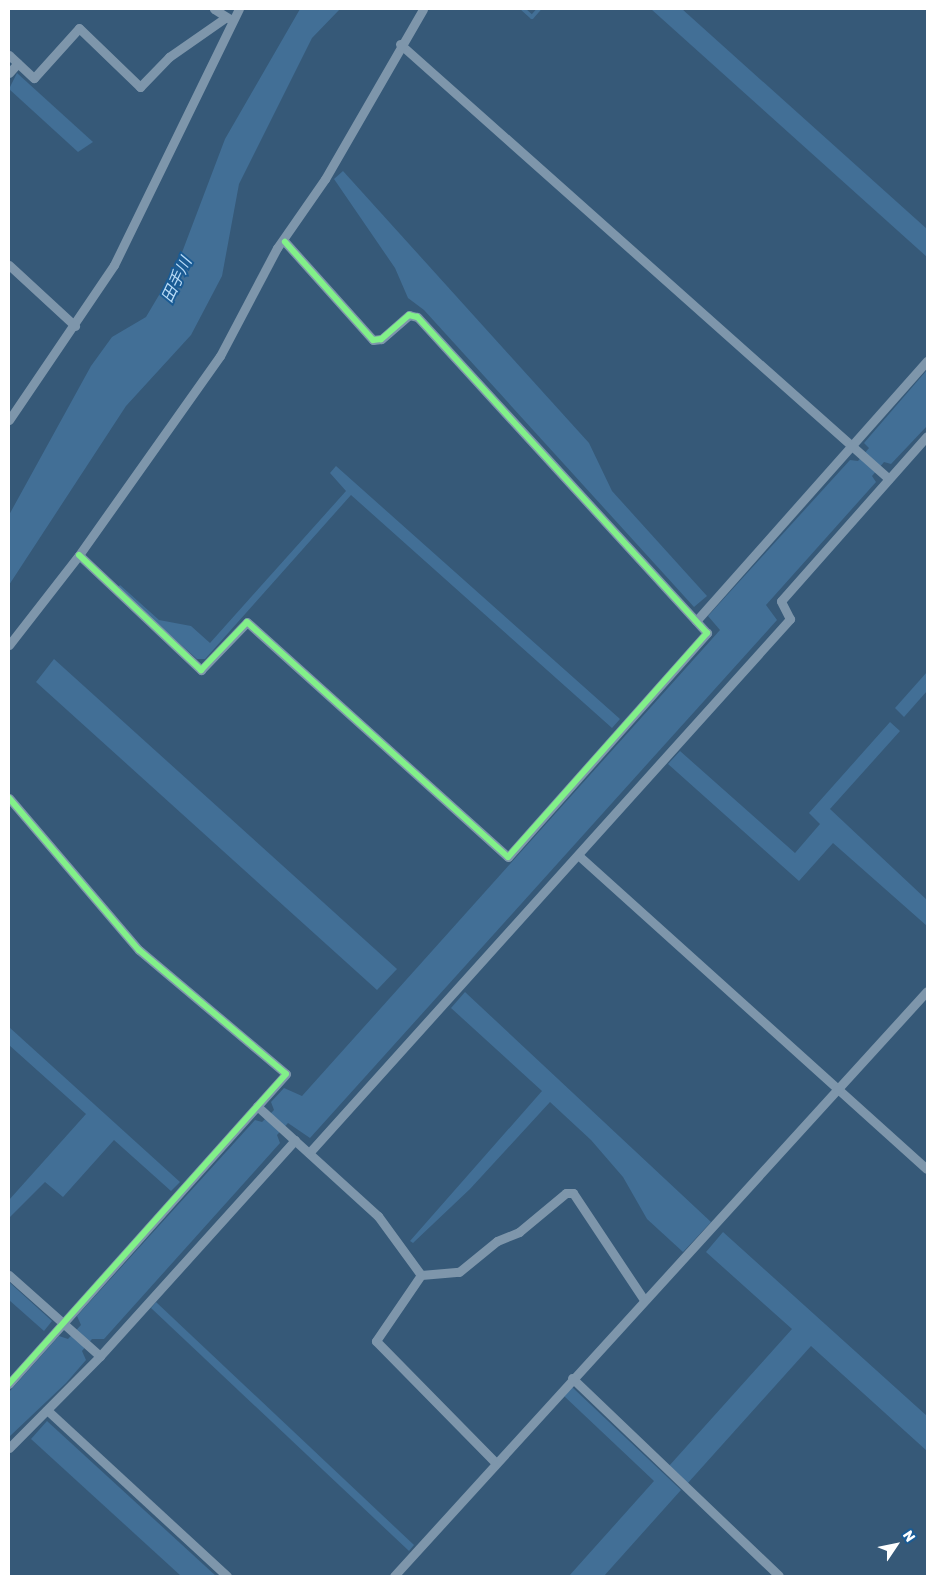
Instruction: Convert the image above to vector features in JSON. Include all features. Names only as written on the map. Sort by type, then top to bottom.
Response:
[{"type":"street","points":[[214,9],[229,19]]},
{"type":"street","points":[[9,55],[34,78],[79,28],[140,87],[169,57],[229,19],[239,9]]},
{"type":"street","points":[[9,645],[79,555],[220,356],[277,248],[285,242],[400,44],[423,9]]},
{"type":"street","points":[[9,420],[75,326],[142,213],[229,19]]},
{"type":"street","points":[[400,44],[889,479]]},
{"type":"street","points":[[9,73],[18,63]]},
{"type":"street","points":[[79,555],[202,670],[247,622],[508,857],[708,633],[417,317],[409,316],[381,339],[373,340],[285,242]]},
{"type":"street","points":[[9,265],[75,326]]},
{"type":"street","points":[[696,621],[927,361]]},
{"type":"street","points":[[309,1153],[790,619],[781,601],[927,436]]},
{"type":"street","points":[[9,798],[139,950],[286,1074],[9,1384]]},
{"type":"street","points":[[578,855],[927,1169]]},
{"type":"street","points":[[394,1576],[495,1462],[644,1300],[702,1243],[927,991]]},
{"type":"street","points":[[258,1106],[378,1216],[421,1275]]},
{"type":"street","points":[[9,1448],[100,1356],[295,1140]]},
{"type":"street","points":[[421,1275],[459,1272],[496,1240],[519,1232],[566,1193],[572,1193],[644,1300]]},
{"type":"street","points":[[9,1275],[100,1356]]},
{"type":"street","points":[[421,1275],[376,1341],[495,1462]]},
{"type":"street","points":[[572,1378],[780,1576]]},
{"type":"street","points":[[47,1410],[228,1576]]},
{"type":"water","name":"田手川","points":[[300,9],[340,9],[312,38],[239,184],[222,276],[191,335],[126,406],[9,585],[9,515],[91,366],[112,337],[146,317],[178,263],[225,139]]},
{"type":"water","points":[[651,9],[682,9],[927,229],[927,257]]},
{"type":"water","points":[[17,73],[93,142],[78,152],[9,89]]},
{"type":"water","points":[[343,171],[589,443],[612,491],[707,596],[694,607],[424,310],[408,298],[395,268],[334,179]]},
{"type":"water","points":[[927,370],[927,426],[891,464],[884,462],[872,476],[876,482],[766,605],[777,620],[310,1138],[288,1123],[277,1135],[280,1143],[104,1339],[92,1339],[82,1351],[86,1360],[66,1383],[9,1437],[9,1392],[59,1336],[68,1339],[81,1325],[77,1316],[255,1120],[262,1122],[274,1110],[271,1102],[284,1088],[302,1096],[720,630],[708,616],[850,460],[858,461],[869,448],[864,443]]},
{"type":"water","points":[[336,466],[620,719],[612,728],[351,495],[205,659],[197,659],[117,588],[120,585],[159,620],[191,626],[210,643],[346,491],[330,473]]},
{"type":"water","points":[[54,659],[397,969],[377,990],[36,682]]},
{"type":"water","points":[[927,672],[927,691],[904,717],[895,708]]},
{"type":"water","points":[[890,722],[900,731],[830,809],[927,900],[927,926],[833,843],[799,881],[668,764],[680,751],[795,853],[820,824],[809,813]]},
{"type":"water","points":[[465,992],[711,1222],[683,1252],[647,1219],[623,1177],[591,1140],[550,1102],[470,1189],[413,1243],[410,1241],[542,1091],[451,1008]]},
{"type":"water","points":[[9,1027],[180,1182],[171,1191],[114,1140],[63,1197],[45,1182],[9,1218],[9,1200],[86,1114],[9,1045]]},
{"type":"water","points":[[723,1232],[927,1416],[927,1451],[811,1346],[687,1484],[669,1466],[792,1329],[706,1252]]},
{"type":"water","points":[[9,1282],[52,1321],[44,1331],[9,1300]]},
{"type":"water","points":[[156,1302],[414,1545],[409,1551],[151,1308]]},
{"type":"water","points":[[572,1387],[681,1490],[604,1576],[569,1576],[654,1481],[564,1396]]},
{"type":"water","points":[[47,1421],[216,1576],[181,1576],[31,1439]]},
{"type":"waterway","points":[[523,9],[532,17],[539,9]]},
{"type":"cycle path","points":[[79,555],[201,670],[247,622],[508,857],[707,633],[417,317],[409,315],[381,339],[373,340],[285,242]]},
{"type":"cycle path","points":[[9,798],[139,950],[286,1074],[9,1384]]}]
